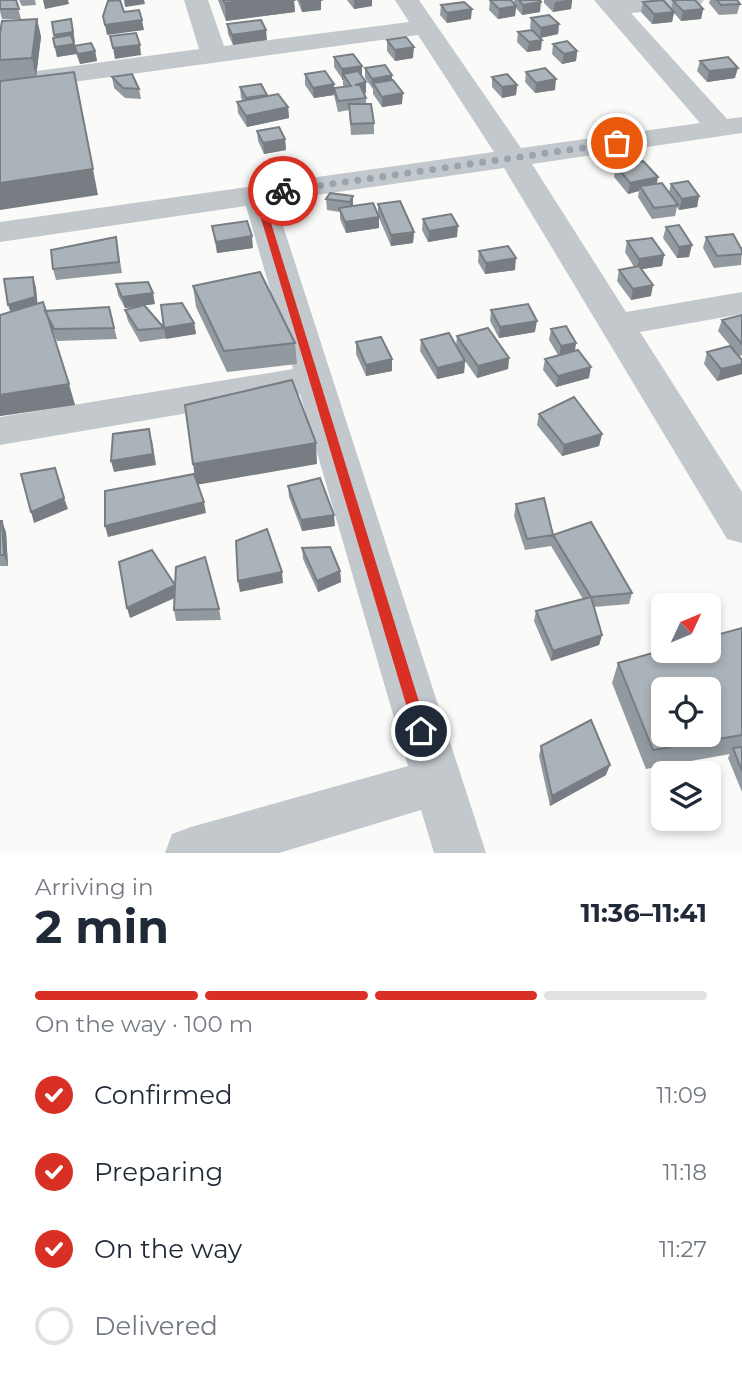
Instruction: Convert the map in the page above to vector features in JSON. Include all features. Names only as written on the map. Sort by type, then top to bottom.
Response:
[{"type":"street","points":[[195,0],[214,55]]},
{"type":"street","points":[[407,0],[513,158],[742,527]]},
{"type":"street","points":[[610,4],[692,0]]},
{"type":"street","points":[[610,4],[731,127]]},
{"type":"street","points":[[0,84],[425,27]]},
{"type":"street","points":[[0,232],[731,127]]},
{"type":"street","points":[[258,195],[436,782],[460,853]]},
{"type":"street","points":[[617,326],[742,303]]},
{"type":"street","points":[[0,431],[314,379]]},
{"type":"street","points":[[191,853],[436,782]]},
{"type":"building","points":[[0,0],[16,0],[19,9],[0,9]]},
{"type":"building","points":[[120,0],[124,12],[139,10],[142,20],[105,25],[103,16],[108,1]]},
{"type":"building","points":[[223,0],[246,0],[225,3]]},
{"type":"building","points":[[490,0],[511,0],[516,6],[499,9]]},
{"type":"building","points":[[519,0],[540,0],[541,2],[523,5]]},
{"type":"building","points":[[663,0],[674,12],[654,14],[643,2]]},
{"type":"building","points":[[695,0],[703,9],[683,11],[673,1]]},
{"type":"building","points":[[717,0],[737,0],[740,4],[721,5]]},
{"type":"building","points":[[464,2],[472,9],[447,13],[441,5]]},
{"type":"building","points":[[549,15],[559,24],[541,28],[531,18]]},
{"type":"building","points":[[37,19],[32,58],[0,60],[2,21]]},
{"type":"building","points":[[71,19],[73,32],[54,35],[52,22]]},
{"type":"building","points":[[261,20],[266,30],[232,35],[227,24]]},
{"type":"building","points":[[532,30],[542,40],[529,42],[518,32]]},
{"type":"building","points":[[136,33],[140,45],[113,48],[110,36]]},
{"type":"building","points":[[71,35],[74,44],[55,47],[53,38]]},
{"type":"building","points":[[406,37],[414,47],[395,50],[387,40]]},
{"type":"building","points":[[567,41],[577,51],[564,54],[553,44]]},
{"type":"building","points":[[91,43],[95,51],[78,54],[74,46]]},
{"type":"building","points":[[353,54],[362,66],[342,69],[334,57]]},
{"type":"building","points":[[728,57],[738,68],[709,71],[700,61]]},
{"type":"building","points":[[385,65],[392,75],[372,79],[365,68]]},
{"type":"building","points":[[545,68],[556,79],[536,83],[526,72]]},
{"type":"building","points":[[325,71],[334,84],[313,88],[305,74]]},
{"type":"building","points":[[358,71],[366,82],[355,85],[360,85],[366,98],[338,101],[334,88],[351,86],[343,74]]},
{"type":"building","points":[[74,72],[93,169],[0,183],[0,81]]},
{"type":"building","points":[[132,74],[139,89],[123,88],[112,77]]},
{"type":"building","points":[[507,74],[517,85],[502,87],[492,77]]},
{"type":"building","points":[[393,80],[403,93],[382,97],[373,83]]},
{"type":"building","points":[[261,84],[267,95],[246,98],[240,87]]},
{"type":"building","points":[[278,94],[288,107],[246,116],[237,102]]},
{"type":"building","points":[[349,104],[371,104],[374,123],[351,124]]},
{"type":"building","points":[[279,127],[285,139],[263,143],[257,131]]},
{"type":"building","points":[[643,161],[658,177],[630,183],[616,166]]},
{"type":"building","points":[[688,181],[699,196],[682,199],[671,184]]},
{"type":"building","points":[[662,183],[678,205],[654,208],[640,186]]},
{"type":"building","points":[[330,193],[353,196],[350,202],[326,199]]},
{"type":"building","points":[[400,201],[414,232],[391,235],[378,204]]},
{"type":"building","points":[[373,203],[379,217],[345,222],[339,208]]},
{"type":"building","points":[[451,214],[458,226],[429,231],[423,219]]},
{"type":"building","points":[[247,221],[252,236],[216,242],[212,226]]},
{"type":"building","points":[[679,225],[692,245],[679,247],[666,227]]},
{"type":"building","points":[[733,234],[742,254],[717,256],[706,237]]},
{"type":"building","points":[[116,237],[119,262],[53,269],[51,250]]},
{"type":"building","points":[[652,238],[664,255],[639,259],[627,241]]},
{"type":"building","points":[[508,246],[516,258],[486,263],[479,251]]},
{"type":"building","points":[[639,266],[653,285],[633,289],[619,270]]},
{"type":"building","points":[[260,272],[295,343],[224,351],[193,286]]},
{"type":"building","points":[[33,277],[35,297],[8,305],[4,279]]},
{"type":"building","points":[[148,282],[153,293],[122,297],[116,284]]},
{"type":"building","points":[[43,302],[69,384],[0,395],[0,315]]},
{"type":"building","points":[[182,303],[194,323],[164,328],[161,305]]},
{"type":"building","points":[[528,304],[537,321],[500,327],[491,310]]},
{"type":"building","points":[[144,305],[164,328],[138,330],[125,310]]},
{"type":"building","points":[[109,307],[114,328],[54,329],[45,311]]},
{"type":"building","points":[[742,315],[742,344],[722,320]]},
{"type":"building","points":[[566,326],[576,343],[561,346],[551,329]]},
{"type":"building","points":[[488,328],[509,358],[478,366],[457,336]]},
{"type":"building","points":[[449,333],[465,361],[437,368],[421,340]]},
{"type":"building","points":[[381,337],[392,359],[366,365],[356,342]]},
{"type":"building","points":[[730,346],[742,360],[742,364],[721,369],[707,352]]},
{"type":"building","points":[[578,350],[591,367],[558,376],[545,359]]},
{"type":"building","points":[[292,380],[316,443],[193,464],[185,405]]},
{"type":"building","points":[[574,397],[602,434],[564,445],[539,414]]},
{"type":"building","points":[[149,429],[153,454],[111,461],[113,434]]},
{"type":"building","points":[[55,468],[64,498],[31,512],[21,474]]},
{"type":"building","points":[[194,474],[204,502],[105,526],[105,491]]},
{"type":"building","points":[[320,478],[334,515],[301,520],[288,486]]},
{"type":"building","points":[[544,498],[553,535],[527,539],[516,504]]},
{"type":"building","points":[[2,521],[4,555],[0,555]]},
{"type":"building","points":[[591,522],[632,593],[591,597],[553,535]]},
{"type":"building","points":[[267,529],[282,572],[238,581],[236,541]]},
{"type":"building","points":[[330,547],[340,571],[317,581],[302,548]]},
{"type":"building","points":[[152,550],[175,585],[127,608],[119,562]]},
{"type":"building","points":[[205,557],[219,609],[174,610],[176,567]]},
{"type":"building","points":[[591,597],[602,635],[553,651],[536,611]]},
{"type":"building","points":[[742,628],[742,735],[721,739],[721,677],[651,677],[651,745],[618,663],[651,653],[651,663],[721,663],[721,634]]},
{"type":"building","points":[[591,720],[610,765],[552,796],[541,746]]},
{"type":"building","points":[[742,747],[742,771],[733,748]]},
{"type":"way so far","points":[[283,191],[617,143]]},
{"type":"route","points":[[283,191],[258,195],[421,731]]}]
